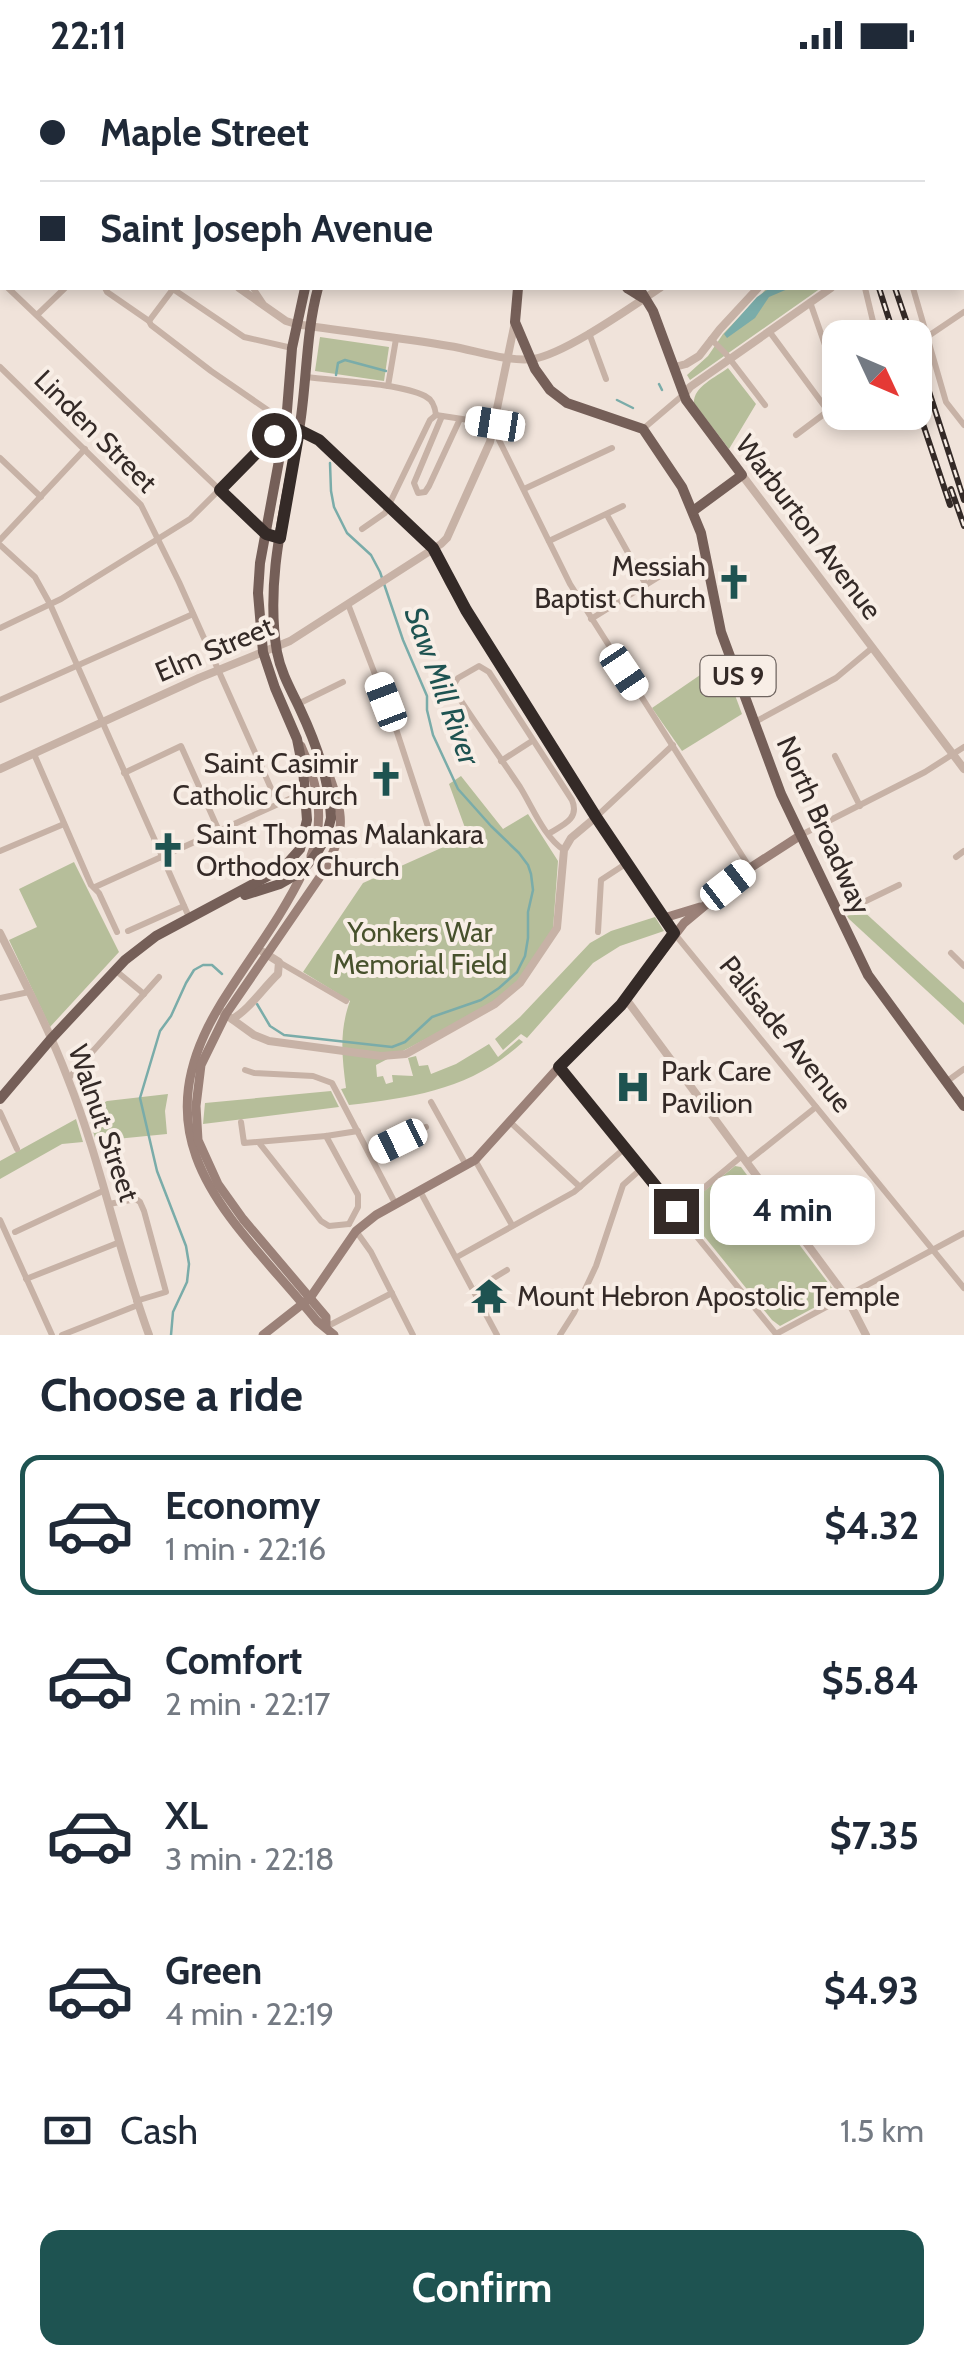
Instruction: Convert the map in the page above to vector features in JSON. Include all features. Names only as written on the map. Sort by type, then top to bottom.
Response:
[{"type":"main road","points":[[304,290],[292,348],[286,423],[258,593],[264,652],[316,786],[320,808],[316,844],[225,1014],[202,1065],[196,1106],[198,1140],[212,1174],[306,1301],[326,1317],[330,1331]]},
{"type":"main road","points":[[262,951],[324,871],[336,848],[341,824],[340,806],[288,686],[276,648],[274,586],[318,290]]},
{"type":"main road","points":[[518,290],[515,322],[544,383],[561,400],[643,429]]},
{"type":"main road","name":"Warburton Avenue","points":[[642,293],[653,311],[690,406],[742,476]]},
{"type":"main road","name":"North Broadway","points":[[643,429],[682,487],[693,511],[721,632],[781,794],[868,975],[964,1106]]},
{"type":"main road","points":[[693,511],[742,476]]},
{"type":"main road","points":[[220,904],[283,868],[300,849],[307,820],[306,787],[297,739]]},
{"type":"main road","points":[[0,1098],[115,970],[187,912],[280,884],[308,864],[324,840],[332,818],[315,742]]},
{"type":"main road","points":[[263,1335],[306,1301],[352,1228],[470,1162],[626,998],[674,933],[750,868],[801,835]]},
{"type":"main road","points":[[664,918],[703,906]]},
{"type":"street","points":[[10,290],[266,534],[280,538]]},
{"type":"street","points":[[37,316],[63,290]]},
{"type":"street","points":[[106,290],[211,371],[299,430]]},
{"type":"street","points":[[149,321],[172,290]]},
{"type":"street","points":[[176,290],[244,337],[292,348]]},
{"type":"street","points":[[241,290],[296,324],[531,359],[588,333],[642,293]]},
{"type":"street","points":[[254,290],[265,306]]},
{"type":"street","points":[[675,368],[693,361],[756,290]]},
{"type":"street","points":[[643,429],[690,387],[828,290]]},
{"type":"street","points":[[865,290],[873,320]]},
{"type":"street","points":[[914,290],[921,320]]},
{"type":"street","points":[[810,302],[822,336]]},
{"type":"street","points":[[932,333],[964,312]]},
{"type":"street","points":[[433,548],[447,538],[490,442],[515,322]]},
{"type":"street","points":[[769,331],[822,404]]},
{"type":"street","points":[[588,333],[606,378]]},
{"type":"street","points":[[388,386],[396,339]]},
{"type":"street","points":[[711,339],[765,404]]},
{"type":"street","points":[[932,356],[946,400],[964,425]]},
{"type":"street","name":"Linden Street","points":[[0,368],[141,505],[278,804]]},
{"type":"street","points":[[305,377],[388,386],[429,398],[439,416],[414,483],[418,492],[425,492],[430,486],[460,419]]},
{"type":"street","points":[[362,528],[384,513],[430,420],[439,416],[495,424]]},
{"type":"street","points":[[796,436],[822,416]]},
{"type":"street","points":[[0,628],[50,604],[190,519],[286,423]]},
{"type":"street","points":[[495,424],[498,440],[570,584],[750,868]]},
{"type":"street","name":"Palisade Avenue","points":[[299,430],[319,440],[433,548],[466,610],[674,933],[964,1288]]},
{"type":"street","points":[[524,489],[612,448]]},
{"type":"street","points":[[86,450],[0,542],[35,577],[50,604],[187,912],[128,931]]},
{"type":"street","points":[[0,458],[41,497]]},
{"type":"street","name":"Warburton Avenue","points":[[742,476],[964,769]]},
{"type":"street","points":[[549,541],[623,506]]},
{"type":"street","points":[[608,514],[646,584]]},
{"type":"street","name":"Elm Street","points":[[0,769],[217,670],[290,642],[433,548]]},
{"type":"street","points":[[591,618],[665,572]]},
{"type":"street","points":[[348,604],[396,729],[434,846]]},
{"type":"street","points":[[0,700],[193,614]]},
{"type":"street","points":[[755,722],[836,678],[872,648]]},
{"type":"street","points":[[548,834],[572,818],[575,806],[487,670],[479,666],[454,682],[454,690],[548,834],[564,850]]},
{"type":"street","points":[[298,704],[343,682]]},
{"type":"street","points":[[501,761],[532,741]]},
{"type":"street","points":[[225,1014],[261,1039],[381,1056],[406,1054],[495,1004],[520,983],[557,928],[564,850],[571,838],[673,745]]},
{"type":"street","points":[[124,774],[181,746],[219,832]]},
{"type":"street","points":[[801,835],[925,772],[964,746]]},
{"type":"street","points":[[34,754],[91,885],[117,932]]},
{"type":"street","points":[[835,756],[860,806]]},
{"type":"street","points":[[95,887],[296,796]]},
{"type":"street","points":[[0,851],[64,824]]},
{"type":"street","points":[[956,857],[964,851]]},
{"type":"street","points":[[598,932],[601,880],[627,863]]},
{"type":"street","points":[[838,914],[899,885]]},
{"type":"street","name":"Walnut Street","points":[[0,933],[68,1078],[148,1335]]},
{"type":"street","points":[[262,951],[346,1001]]},
{"type":"street","points":[[951,953],[964,966]]},
{"type":"street","points":[[278,974],[279,962]]},
{"type":"street","points":[[115,970],[144,994]]},
{"type":"street","points":[[261,1039],[248,1021],[247,1009],[278,974],[292,970]]},
{"type":"street","points":[[68,1078],[159,977]]},
{"type":"street","points":[[0,998],[29,992]]},
{"type":"street","points":[[626,998],[847,1298],[866,1335]]},
{"type":"street","points":[[225,1014],[247,1009]]},
{"type":"street","points":[[559,1067],[775,1335],[964,1233]]},
{"type":"street","points":[[946,1082],[964,1069]]},
{"type":"street","points":[[245,1070],[313,1076],[332,1083],[395,1202]]},
{"type":"street","points":[[432,1102],[512,1226]]},
{"type":"street","points":[[676,1211],[816,1107]]},
{"type":"street","points":[[0,1112],[17,1149]]},
{"type":"street","points":[[241,1122],[244,1142],[358,1131]]},
{"type":"street","points":[[510,1122],[580,1187]]},
{"type":"street","points":[[370,1154],[426,1127]]},
{"type":"street","points":[[326,1136],[358,1195],[352,1228]]},
{"type":"street","points":[[259,1143],[321,1221],[329,1226],[352,1228],[372,1252],[413,1335]]},
{"type":"street","points":[[457,1257],[580,1187],[626,1148]]},
{"type":"street","points":[[560,1335],[596,1266],[623,1185],[641,1169]]},
{"type":"street","points":[[16,1232],[105,1190]]},
{"type":"street","points":[[420,1190],[497,1335]]},
{"type":"street","points":[[62,1335],[166,1292],[140,1202],[136,1199],[109,1204]]},
{"type":"street","points":[[0,1221],[52,1335]]},
{"type":"street","points":[[26,1279],[120,1242]]},
{"type":"street","points":[[474,1290],[507,1270]]},
{"type":"street","points":[[330,1331],[392,1293]]},
{"type":"green space","points":[[765,290],[818,290],[690,380],[687,375],[708,356],[723,334]]},
{"type":"green space","points":[[320,337],[389,347],[384,381],[315,371]]},
{"type":"green space","points":[[728,368],[756,404],[729,449],[694,403],[701,387]]},
{"type":"green space","points":[[722,660],[742,714],[682,751],[652,708]]},
{"type":"green space","name":"Yonkers War Memorial Field","points":[[461,776],[503,829],[528,814],[558,861],[553,929],[519,982],[489,1006],[376,1065],[377,1077],[383,1076],[386,1084],[393,1082],[392,1075],[413,1076],[408,1058],[416,1056],[419,1066],[428,1065],[431,1074],[489,1044],[498,1057],[519,1039],[523,1042],[483,1071],[442,1088],[349,1105],[341,1089],[346,1088],[343,1034],[350,1001],[303,972],[363,883],[468,836],[449,784]]},
{"type":"green space","points":[[74,862],[119,952],[50,1027],[9,940],[37,927],[19,889]]},
{"type":"green space","points":[[861,909],[964,1003],[964,1025],[847,916]]},
{"type":"green space","points":[[655,917],[664,931],[620,946],[593,963],[527,1038],[521,1034],[503,1050],[495,1039],[590,943],[611,931]]},
{"type":"green space","points":[[331,1091],[339,1107],[203,1124],[205,1103]]},
{"type":"green space","points":[[168,1094],[167,1134],[96,1141],[87,1112],[107,1101]]},
{"type":"green space","points":[[76,1119],[83,1142],[62,1144],[0,1179],[0,1161]]},
{"type":"green space","points":[[735,1166],[741,1167],[835,1292],[832,1298],[780,1326],[682,1209]]},
{"type":"water","points":[[767,290],[785,290],[769,297],[755,318],[727,338],[724,334]]},
{"type":"waterway","name":"Saw Mill River","points":[[336,375],[338,363],[345,360],[386,371]]},
{"type":"waterway","name":"Saw Mill River","points":[[659,384],[662,390]]},
{"type":"waterway","name":"Saw Mill River","points":[[617,400],[633,408]]},
{"type":"waterway","name":"Saw Mill River","points":[[257,1004],[270,1026],[284,1035],[392,1047],[405,1042],[432,1017],[481,1000],[499,988],[517,972],[528,938],[533,890],[528,865],[458,789],[433,735],[427,696],[380,572],[371,555],[347,533],[334,507],[330,463]]},
{"type":"waterway","name":"Saw Mill River","points":[[171,1335],[173,1312],[187,1282],[189,1264],[186,1246],[157,1171],[140,1098],[160,1031],[194,970],[212,965],[222,974]]},
{"type":"railway","points":[[880,290],[889,320]]},
{"type":"railway","points":[[896,290],[906,320]]},
{"type":"railway","points":[[932,401],[964,500]]},
{"type":"railway","points":[[925,430],[950,505]]},
{"type":"railway","points":[[951,489],[964,526]]},
{"type":"place","name":"Messiah Baptist Church","points":[[734,582]]},
{"type":"place","name":"Saint Casimir Catholic Church","points":[[386,779]]},
{"type":"place","name":"Saint Thomas Malankara Orthodox Church","points":[[168,850]]},
{"type":"place","name":"Park Care Pavilion","points":[[633,1087]]},
{"type":"place","name":"Mount Hebron Apostolic Temple","points":[[489,1296]]},
{"type":"route","points":[[274,435],[220,490],[266,534],[280,538],[299,430],[319,440],[433,548],[466,610],[674,933],[621,1005],[559,1067],[676,1211]]}]
